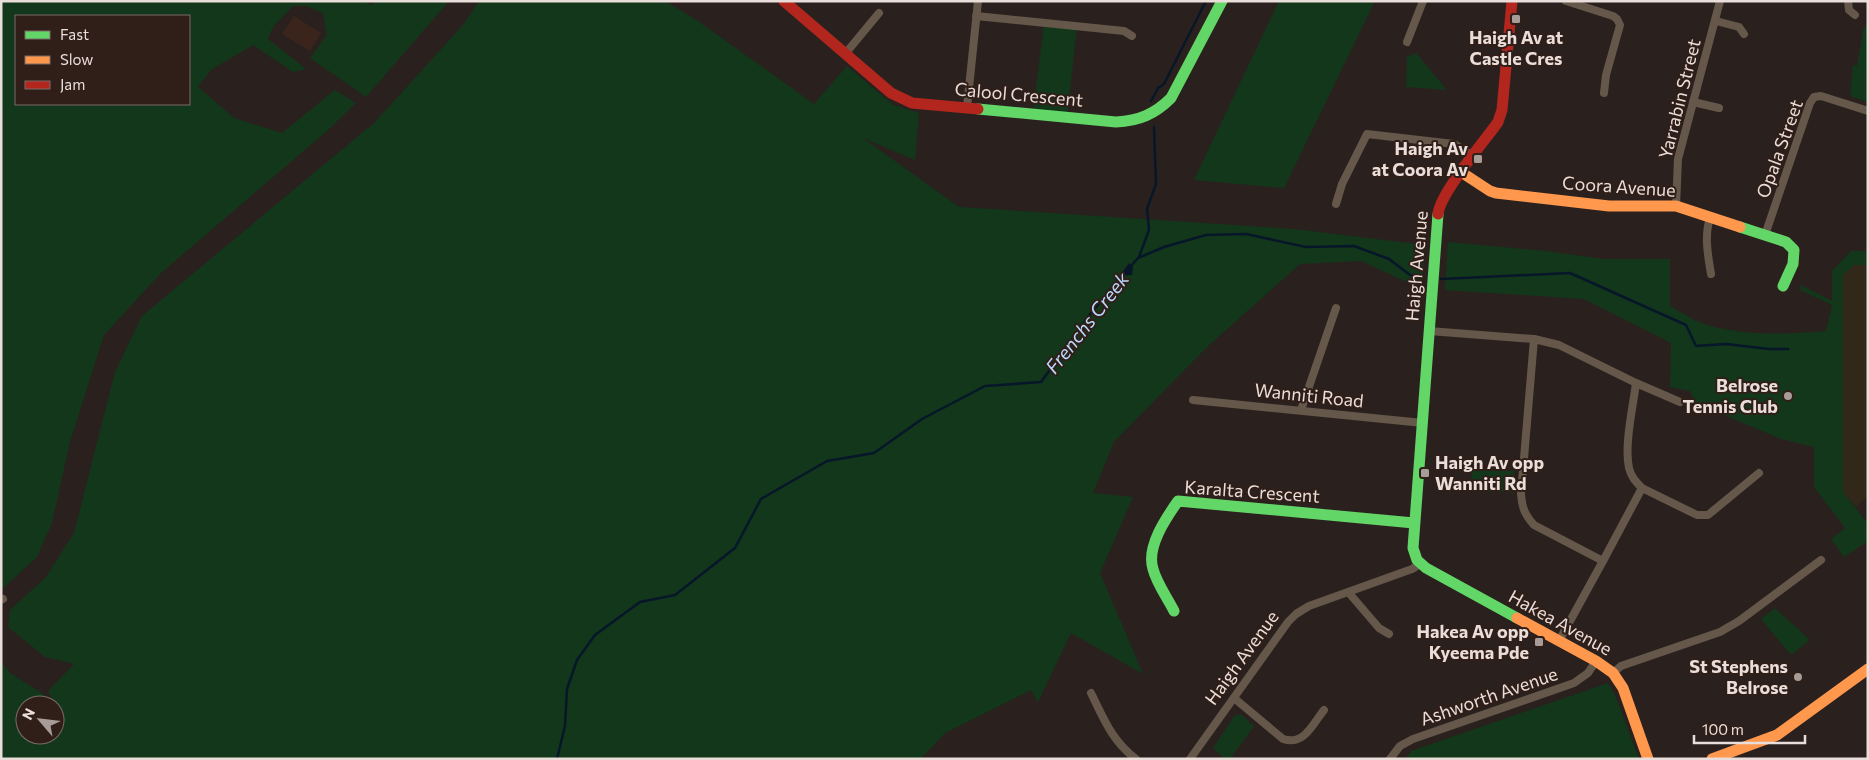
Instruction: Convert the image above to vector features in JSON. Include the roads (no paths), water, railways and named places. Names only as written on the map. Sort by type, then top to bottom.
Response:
[{"type":"street","name":"Calool Crescent","points":[[784,1],[891,93],[912,103],[1116,122],[1146,118],[1160,110],[1171,98],[1222,1]]},
{"type":"street","points":[[967,107],[978,1]]},
{"type":"street","points":[[1407,42],[1423,1]]},
{"type":"street","name":"Haigh Avenue","points":[[1413,553],[1439,206],[1461,172],[1498,122],[1502,110],[1512,1]]},
{"type":"street","points":[[1566,1],[1613,16],[1620,25],[1606,75],[1604,93]]},
{"type":"street","name":"Yarrabin Street","points":[[1676,206],[1678,159],[1720,1]]},
{"type":"street","points":[[1848,1],[1849,10],[1855,15]]},
{"type":"street","points":[[845,54],[879,13]]},
{"type":"street","points":[[976,16],[1124,31],[1132,36]]},
{"type":"street","points":[[1716,21],[1739,27],[1744,34]]},
{"type":"street","name":"Opala Street","points":[[1765,235],[1810,103],[1814,97],[1821,96],[1868,111]]},
{"type":"street","points":[[1693,102],[1719,108]]},
{"type":"street","points":[[1336,204],[1342,184],[1367,134],[1454,144],[1473,156]]},
{"type":"street","name":"Coora Avenue","points":[[1461,172],[1496,194],[1609,206],[1676,206],[1786,242],[1794,250],[1793,264],[1784,286]]},
{"type":"street","points":[[1710,218],[1707,249],[1711,274]]},
{"type":"street","points":[[1301,410],[1336,308]]},
{"type":"street","points":[[1429,331],[1534,339],[1559,345],[1636,383],[1680,402]]},
{"type":"street","points":[[1534,339],[1521,494],[1522,506],[1526,516],[1534,525],[1603,561]]},
{"type":"street","points":[[1636,383],[1629,438],[1629,468],[1633,478],[1642,488],[1696,515],[1708,515],[1759,473]]},
{"type":"street","name":"Wanniti Road","points":[[1193,400],[1423,423]]},
{"type":"street","points":[[1559,641],[1642,488]]},
{"type":"street","name":"Karalta Crescent","points":[[1174,612],[1152,566],[1151,556],[1169,513],[1178,502],[1414,523]]},
{"type":"street","name":"Hakea Avenue","points":[[1413,553],[1420,564],[1430,571],[1596,661],[1612,673],[1623,688],[1648,759]]},
{"type":"street","points":[[1612,673],[1621,666],[1720,632],[1739,622],[1821,560]]},
{"type":"street","name":"Haigh Avenue","points":[[1190,759],[1288,622],[1296,614],[1310,606],[1412,569],[1420,564]]},
{"type":"street","points":[[1349,593],[1379,628],[1389,634]]},
{"type":"street","name":"Ashworth Avenue","points":[[1390,759],[1400,746],[1413,739],[1574,683],[1588,673],[1596,661]]},
{"type":"street","points":[[1712,759],[1737,755],[1777,735],[1868,668]]},
{"type":"street","points":[[1091,693],[1114,738],[1123,750],[1136,759]]},
{"type":"street","points":[[1234,698],[1283,739],[1292,742],[1302,739],[1324,710]]},
{"type":"water","points":[[1129,263],[1133,267],[1132,275],[1120,276]]},
{"type":"waterway","points":[[1151,101],[1158,88],[1164,84],[1206,1]]},
{"type":"waterway","points":[[1139,257],[1149,230],[1147,209],[1156,184],[1154,127]]},
{"type":"waterway","name":"Frenchs Creek","points":[[1130,267],[1138,258],[1164,247],[1206,235],[1246,234],[1306,247],[1354,246],[1389,259],[1410,275],[1422,276]]},
{"type":"waterway","name":"Frenchs Creek","points":[[557,759],[565,726],[567,689],[577,660],[595,635],[640,602],[675,595],[735,548],[761,499],[827,461],[874,453],[922,419],[985,386],[1041,382],[1091,313],[1125,273]]},
{"type":"waterway","points":[[1441,279],[1570,273],[1686,325],[1696,346],[1726,344],[1769,349],[1788,349]]},
{"type":"place","name":"Haigh Av at Castle Cres","points":[[1516,19]]},
{"type":"place","name":"Haigh Av at Coora Av","points":[[1478,159]]},
{"type":"place","name":"Belrose Tennis Club","points":[[1788,396]]},
{"type":"place","name":"Haigh Av opp Wanniti Rd","points":[[1425,473]]},
{"type":"place","name":"Hakea Av opp Kyeema Pde","points":[[1539,642]]},
{"type":"place","name":"St Stephens Belrose","points":[[1798,677]]}]
